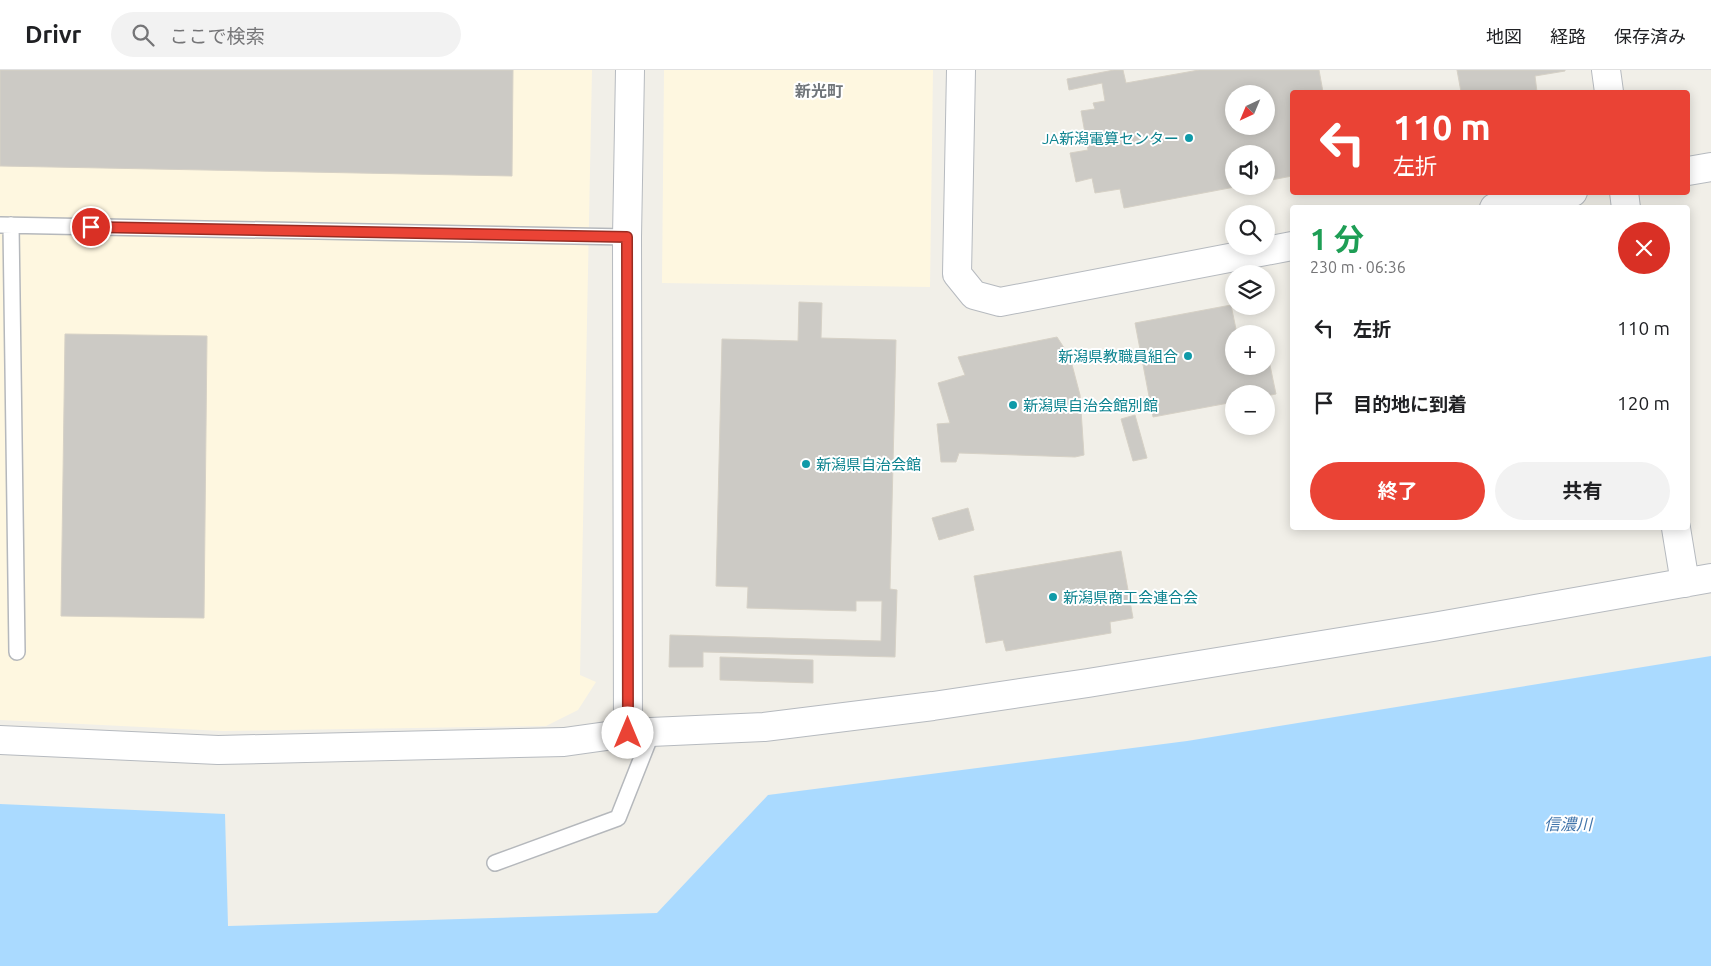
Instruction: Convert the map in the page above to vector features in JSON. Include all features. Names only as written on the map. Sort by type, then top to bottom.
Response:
[{"type":"street","points":[[630,70],[627,237],[640,732]]},
{"type":"street","points":[[961,70],[957,274],[974,295],[1000,302],[1290,246]]},
{"type":"street","points":[[1606,70],[1609,90]]},
{"type":"street","points":[[1690,171],[1711,167]]},
{"type":"street","points":[[1509,205],[1558,195]]},
{"type":"street","points":[[0,740],[218,750],[564,742],[640,732],[764,727],[1020,693],[1433,627],[1698,581],[1677,530]]},
{"type":"lane","points":[[17,652],[6,225],[627,237]]},
{"type":"lane","points":[[495,863],[618,818],[640,732]]},
{"type":"shaded area","points":[[0,70],[592,70],[580,675],[596,682],[578,710],[546,726],[223,731],[0,720]]},
{"type":"shaded area","points":[[664,70],[933,70],[930,287],[662,283]]},
{"type":"water","name":"信濃川","points":[[1711,656],[1711,966],[0,966],[0,804],[225,814],[228,926],[657,913],[768,795],[1187,741]]},
{"type":"building","points":[[0,70],[513,70],[512,176],[0,166]]},
{"type":"building","name":"JA新潟電算センター","points":[[1114,70],[1123,70],[1126,83],[1199,70],[1319,70],[1323,90],[1290,90],[1290,176],[1275,179],[1275,145],[1225,145],[1225,189],[1124,208],[1120,189],[1095,193],[1092,178],[1076,182],[1070,153],[1088,150],[1081,111],[1095,109],[1093,103],[1105,101],[1102,83],[1069,90],[1067,79]]},
{"type":"building","points":[[1457,70],[1565,70],[1535,76],[1537,90],[1461,90]]},
{"type":"building","name":"新潟県自治会館","points":[[799,302],[822,303],[821,338],[896,340],[890,589],[897,590],[895,657],[703,652],[703,667],[669,667],[670,635],[881,641],[882,601],[856,601],[856,611],[747,608],[748,587],[716,586],[722,339],[798,341]]},
{"type":"building","name":"新潟県教職員組合","points":[[1225,306],[1225,315],[1233,315],[1235,325],[1225,325],[1225,375],[1272,375],[1274,385],[1225,385],[1225,404],[1153,417],[1135,323]]},
{"type":"building","points":[[65,334],[207,336],[204,618],[61,616]]},
{"type":"building","name":"新潟県自治会館別館","points":[[1057,337],[1070,357],[1080,395],[1084,455],[1075,457],[959,453],[956,462],[941,462],[937,424],[950,423],[938,383],[965,375],[958,357]]},
{"type":"building","points":[[1135,415],[1147,458],[1133,461],[1121,419]]},
{"type":"building","points":[[968,508],[974,530],[939,540],[932,518]]},
{"type":"building","name":"新潟県商工会連合会","points":[[1121,551],[1133,618],[1110,622],[1111,633],[1006,651],[1003,640],[986,643],[974,576]]},
{"type":"building","points":[[720,657],[813,660],[813,683],[720,680]]},
{"type":"place","name":"JA新潟電算センター","points":[[1189,138]]},
{"type":"place","name":"新潟県教職員組合","points":[[1188,356]]},
{"type":"place","name":"新潟県自治会館別館","points":[[1013,405]]},
{"type":"place","name":"新潟県自治会館","points":[[806,464]]},
{"type":"place","name":"新潟県商工会連合会","points":[[1053,597]]},
{"type":"district","name":"新光町","points":[[819,91]]},
{"type":"route","points":[[91,227],[627,237],[628,733]]}]
